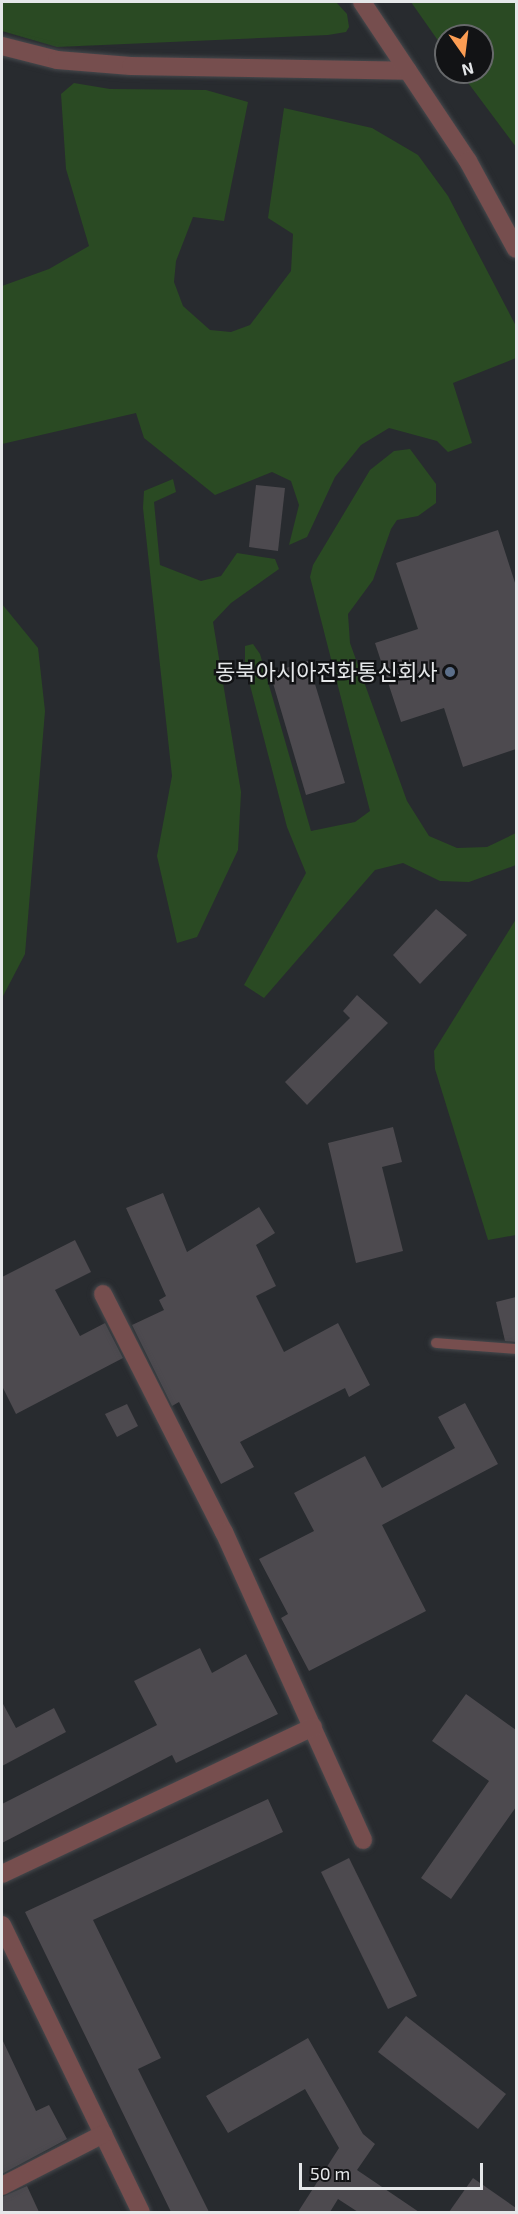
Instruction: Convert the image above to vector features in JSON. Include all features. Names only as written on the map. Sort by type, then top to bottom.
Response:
[{"type":"street","points":[[362,2],[468,161],[516,249]]},
{"type":"street","points":[[2,46],[57,60],[132,66],[408,70]]},
{"type":"street","points":[[103,1294],[224,1532],[363,1840]]},
{"type":"street","points":[[2,1874],[313,1727]]},
{"type":"street","points":[[2,1925],[141,2212]]},
{"type":"street","points":[[2,2186],[103,2134]]},
{"type":"lane","points":[[436,1343],[516,1349]]},
{"type":"green space","points":[[2,2],[336,2],[347,14],[349,27],[346,32],[328,35],[57,47],[2,31]]},
{"type":"green space","points":[[411,2],[516,2],[516,147],[469,84],[494,84],[494,24],[434,24],[434,35]]},
{"type":"green space","points":[[74,83],[110,89],[206,90],[248,102],[224,221],[193,217],[176,261],[174,282],[183,306],[210,330],[231,332],[250,325],[291,271],[293,234],[268,218],[284,108],[372,128],[418,155],[448,196],[516,326],[516,358],[453,383],[472,443],[448,452],[437,441],[389,428],[361,445],[335,477],[307,537],[289,545],[299,505],[291,481],[272,472],[215,495],[144,438],[136,413],[2,444],[2,286],[49,269],[89,246],[66,169],[61,94]]},
{"type":"green space","points":[[410,449],[436,484],[436,503],[418,516],[397,520],[391,529],[373,580],[348,614],[350,643],[407,801],[429,836],[457,848],[487,847],[516,833],[516,865],[469,882],[440,881],[403,863],[375,870],[264,998],[244,985],[306,873],[287,827],[245,666],[245,646],[253,644],[260,654],[311,831],[355,822],[370,811],[310,577],[313,565],[370,470],[394,451]]},
{"type":"green space","points":[[173,479],[176,492],[154,502],[160,565],[201,581],[221,576],[237,553],[275,559],[279,569],[231,603],[213,622],[241,792],[238,850],[197,937],[177,943],[157,856],[172,776],[143,508],[144,491]]},
{"type":"green space","points":[[2,604],[38,648],[45,711],[25,954],[2,998]]},
{"type":"green space","points":[[516,919],[516,1235],[488,1240],[435,1069],[434,1051]]},
{"type":"building","points":[[256,485],[285,488],[278,551],[249,547]]},
{"type":"building","name":"동북아시아전화통신회사","points":[[498,530],[516,586],[516,749],[463,767],[444,708],[401,722],[375,643],[418,629],[396,563]]},
{"type":"building","points":[[308,661],[345,783],[306,795],[270,673]]},
{"type":"building","points":[[436,909],[467,935],[420,984],[393,955]]},
{"type":"building","points":[[357,995],[388,1023],[307,1105],[285,1082],[350,1018],[343,1011]]},
{"type":"building","points":[[393,1127],[402,1162],[382,1167],[403,1251],[356,1263],[328,1143]]},
{"type":"building","points":[[163,1193],[187,1252],[259,1207],[275,1233],[256,1245],[276,1286],[256,1296],[284,1352],[338,1323],[370,1385],[349,1397],[345,1388],[240,1442],[254,1467],[221,1484],[179,1402],[172,1406],[132,1325],[164,1310],[159,1300],[166,1296],[126,1208]]},
{"type":"building","points":[[75,1240],[91,1272],[55,1290],[80,1336],[105,1323],[123,1358],[16,1414],[2,1386],[2,1277]]},
{"type":"building","points":[[516,1297],[516,1342],[505,1341],[496,1302]]},
{"type":"building","points":[[465,1403],[498,1464],[382,1525],[426,1611],[309,1671],[281,1618],[288,1614],[259,1559],[314,1531],[294,1493],[365,1456],[382,1488],[455,1448],[438,1417]]},
{"type":"building","points":[[127,1404],[138,1426],[117,1437],[105,1414]]},
{"type":"building","points":[[200,1648],[212,1673],[246,1654],[278,1714],[176,1763],[172,1755],[2,1843],[2,1804],[157,1725],[134,1681]]},
{"type":"building","points":[[466,1694],[516,1730],[516,1807],[451,1899],[421,1878],[489,1781],[432,1741]]},
{"type":"building","points":[[2,1702],[16,1728],[54,1708],[66,1732],[2,1766]]},
{"type":"building","points":[[268,1799],[283,1832],[93,1920],[161,2058],[138,2069],[209,2212],[171,2212],[25,1912]]},
{"type":"building","points":[[349,1858],[417,1996],[388,2009],[321,1872]]},
{"type":"building","points":[[406,2016],[506,2094],[478,2129],[378,2052]]},
{"type":"building","points":[[308,2038],[363,2134],[375,2144],[357,2170],[419,2212],[358,2212],[338,2199],[330,2212],[298,2212],[339,2148],[305,2089],[228,2133],[206,2096]]},
{"type":"building","points":[[2,2039],[36,2111],[49,2105],[67,2139],[2,2174]]},
{"type":"building","points":[[473,2178],[516,2208],[516,2212],[449,2212]]},
{"type":"building","points":[[27,2186],[39,2212],[2,2212],[2,2197]]},
{"type":"place","name":"동북아시아전화통신회사","points":[[450,672]]}]
